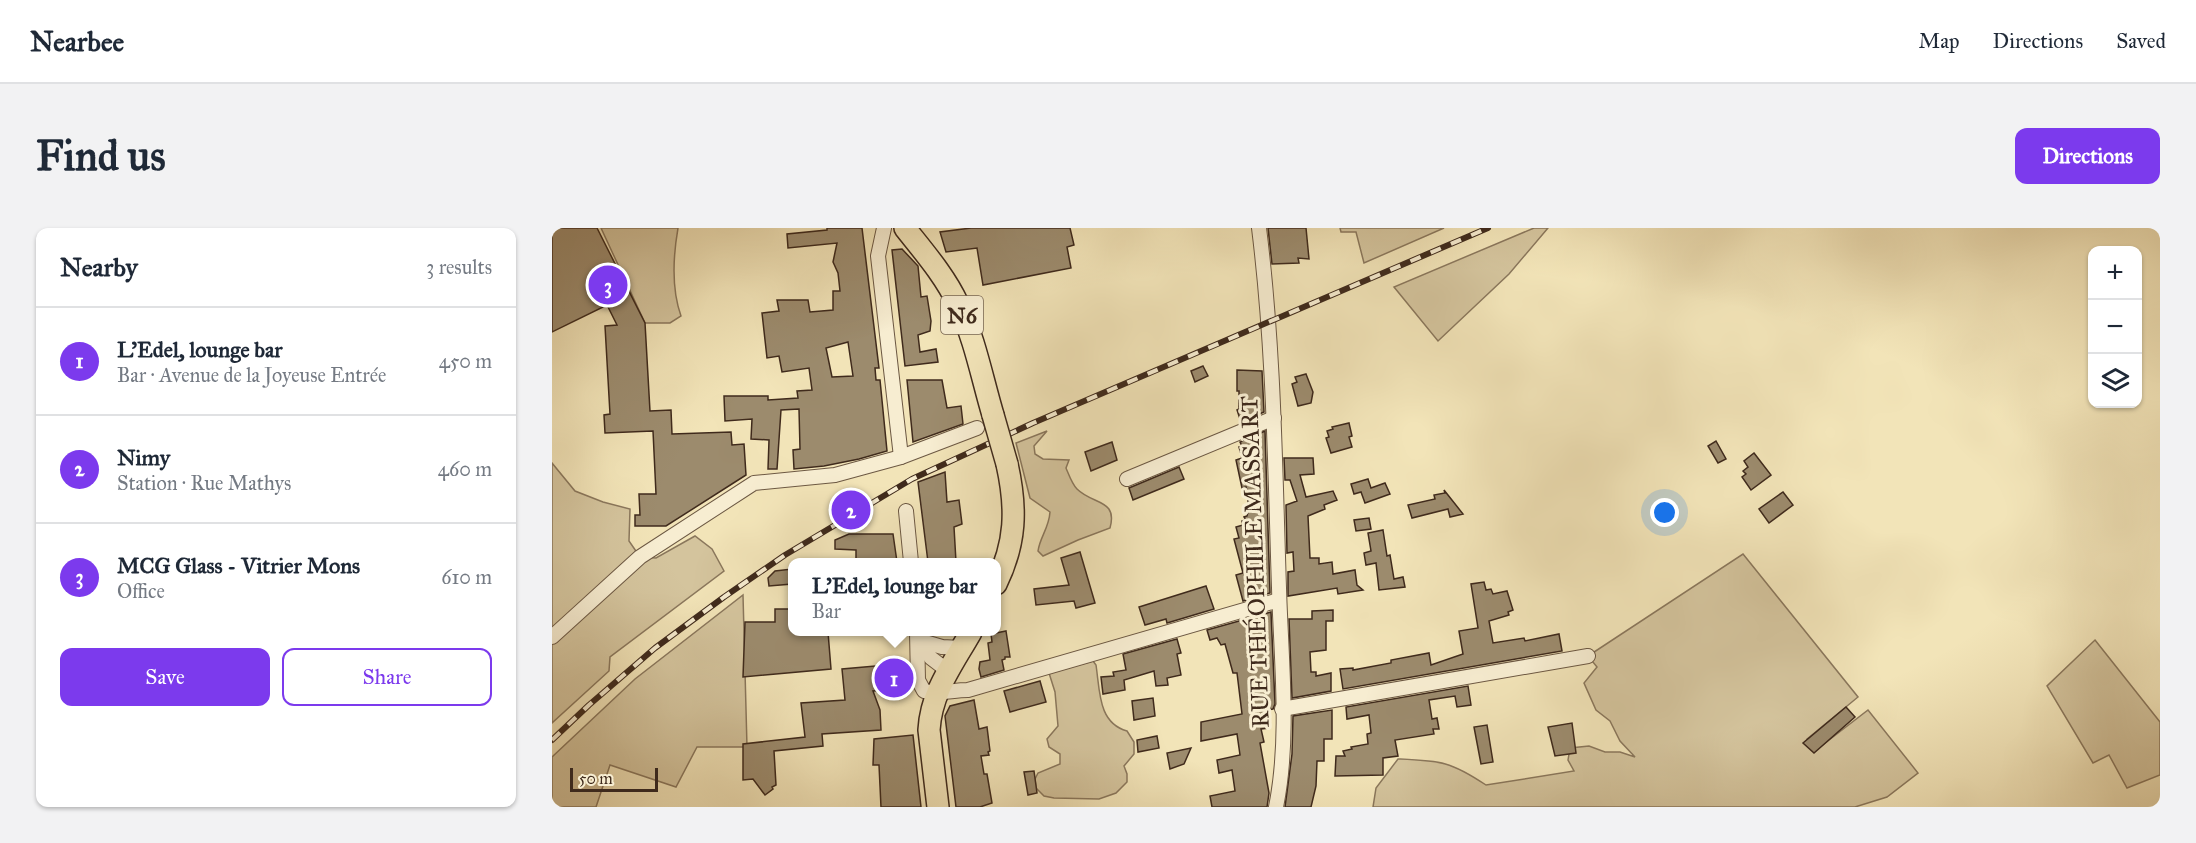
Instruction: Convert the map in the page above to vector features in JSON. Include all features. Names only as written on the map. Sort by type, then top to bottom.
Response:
[{"type":"main road","name":"N6","points":[[904,228],[937,268],[958,305],[976,354],[985,422],[1007,464],[1012,486],[1014,523],[1007,557],[1001,572]]},
{"type":"main road","points":[[938,807],[929,718],[936,694],[966,640]]},
{"type":"street","points":[[884,228],[878,256],[901,457]]},
{"type":"street","name":"RUE THÉOPHILE MASSART","points":[[1259,228],[1269,315],[1274,418],[1283,754],[1276,807]]},
{"type":"street","points":[[1126,479],[1274,418]]},
{"type":"street","points":[[552,637],[643,555],[754,483],[835,475],[901,457],[985,422]]},
{"type":"street","points":[[906,511],[911,558]]},
{"type":"street","points":[[917,636],[918,680],[924,691],[936,694],[951,690],[968,690],[1279,600]]},
{"type":"street","points":[[917,636],[942,647],[966,640]]},
{"type":"street","points":[[917,636],[931,658],[948,671]]},
{"type":"street","points":[[1282,709],[1588,656]]},
{"type":"shaded area","points":[[601,228],[678,228],[674,272],[681,316],[670,323],[645,323]]},
{"type":"shaded area","points":[[1340,228],[1444,228],[1364,263],[1356,232],[1341,232]]},
{"type":"shaded area","points":[[1534,228],[1548,228],[1509,274],[1438,341],[1394,287]]},
{"type":"shaded area","points":[[1047,431],[1034,446],[1035,454],[1043,459],[1069,460],[1066,468],[1075,487],[1107,507],[1112,519],[1110,528],[1043,556],[1038,551],[1050,512],[1030,498],[1016,443]]},
{"type":"shaded area","points":[[552,463],[575,491],[630,509],[629,541],[640,557],[656,558],[695,536],[712,549],[724,571],[610,657],[609,671],[552,723]]},
{"type":"shaded area","points":[[1743,554],[1858,697],[1807,739],[1816,750],[1868,710],[1918,773],[1887,797],[1855,807],[1373,807],[1376,788],[1398,759],[1445,764],[1463,771],[1486,785],[1574,771],[1568,760],[1570,748],[1589,746],[1605,752],[1620,752],[1635,757],[1620,741],[1610,721],[1596,710],[1584,683],[1597,667],[1588,656]]},
{"type":"shaded area","points":[[743,595],[747,747],[697,747],[676,787],[610,765],[596,807],[552,807],[552,757],[635,679]]},
{"type":"shaded area","points":[[2095,640],[2160,722],[2160,775],[2127,788],[2109,755],[2093,763],[2047,686]]},
{"type":"shaded area","points":[[1093,661],[1096,665],[1102,705],[1110,721],[1127,731],[1134,742],[1134,754],[1124,766],[1127,782],[1116,793],[1099,799],[1044,796],[1036,788],[1035,779],[1038,773],[1060,764],[1060,754],[1049,747],[1047,739],[1058,726],[1055,692],[1049,673]]},
{"type":"building","points":[[552,228],[597,228],[645,323],[650,411],[671,410],[672,434],[731,432],[732,445],[744,444],[746,475],[666,526],[635,526],[635,515],[640,515],[639,494],[656,494],[653,431],[605,433],[604,415],[610,414],[605,326],[617,325],[607,305],[552,332]]},
{"type":"building","points":[[827,228],[862,228],[879,368],[875,368],[876,380],[880,380],[887,451],[824,466],[794,469],[793,450],[800,449],[799,409],[781,410],[777,469],[768,469],[769,440],[751,439],[752,419],[725,421],[724,396],[768,396],[768,400],[798,398],[797,391],[812,390],[809,368],[782,372],[779,356],[767,358],[762,313],[779,311],[777,300],[808,300],[810,312],[833,310],[833,291],[840,291],[838,273],[833,262],[837,243],[788,248],[787,234],[827,230]],"holes":[[[848,342],[853,376],[832,377],[826,348]]]},
{"type":"building","points":[[971,228],[1070,228],[1074,245],[1067,247],[1071,268],[983,285],[977,248],[946,252],[940,232]]},
{"type":"building","points":[[1268,228],[1306,228],[1309,259],[1298,258],[1299,263],[1272,264]]},
{"type":"building","points":[[902,249],[918,266],[921,297],[927,296],[931,321],[930,331],[918,335],[920,352],[936,349],[938,362],[905,366],[892,250]]},
{"type":"building","points":[[1203,366],[1208,376],[1195,382],[1191,371]]},
{"type":"building","points":[[1237,370],[1262,371],[1264,412],[1241,422],[1237,410],[1239,409],[1239,391],[1237,391]]},
{"type":"building","points":[[1306,374],[1313,392],[1311,403],[1298,406],[1292,384],[1297,382],[1295,377]]},
{"type":"building","points":[[907,380],[942,380],[947,408],[961,406],[963,424],[913,442]]},
{"type":"building","points":[[1349,423],[1352,447],[1331,453],[1326,438],[1329,437],[1327,431],[1333,429],[1332,427]]},
{"type":"building","points":[[1265,431],[1270,593],[1243,601],[1236,575],[1243,573],[1234,539],[1239,538],[1236,527],[1243,525],[1242,521],[1246,520],[1244,517],[1248,512],[1248,494],[1246,487],[1242,488],[1236,460],[1242,458],[1240,442]]},
{"type":"building","points":[[1716,441],[1726,459],[1718,463],[1708,446]]},
{"type":"building","points":[[1112,442],[1117,460],[1091,471],[1085,452]]},
{"type":"building","points":[[1754,453],[1771,475],[1751,490],[1742,477],[1746,474],[1743,471],[1748,467],[1744,461]]},
{"type":"building","points":[[1284,458],[1313,458],[1314,474],[1300,475],[1306,497],[1333,491],[1337,500],[1324,505],[1325,509],[1308,516],[1310,558],[1319,558],[1319,564],[1332,562],[1333,574],[1355,570],[1357,585],[1363,590],[1338,594],[1337,588],[1288,596],[1288,572],[1294,571],[1293,552],[1287,553],[1286,505],[1297,501],[1290,480],[1285,480]]},
{"type":"building","points":[[1179,467],[1184,479],[1133,500],[1129,488]]},
{"type":"building","points":[[945,472],[947,502],[959,500],[962,524],[954,527],[956,558],[928,558],[918,482]]},
{"type":"building","points":[[1368,479],[1371,488],[1385,483],[1390,494],[1365,503],[1361,492],[1354,494],[1351,484]]},
{"type":"building","points":[[1444,490],[1463,514],[1450,517],[1448,509],[1412,518],[1408,505],[1435,499],[1434,495],[1445,493]]},
{"type":"building","points":[[1783,492],[1793,505],[1769,523],[1759,509]]},
{"type":"building","points":[[1369,518],[1371,529],[1356,531],[1354,520]]},
{"type":"building","points":[[1383,530],[1394,579],[1403,577],[1405,587],[1379,590],[1376,563],[1366,565],[1364,553],[1371,551],[1368,533]]},
{"type":"building","points":[[849,534],[893,534],[896,558],[856,558],[856,550],[835,549],[835,540]]},
{"type":"building","points":[[1080,552],[1095,603],[1076,608],[1074,601],[1036,605],[1034,589],[1069,585],[1061,558]]},
{"type":"building","points":[[788,569],[788,584],[769,586],[768,578],[775,571]]},
{"type":"building","points":[[1484,582],[1486,590],[1491,589],[1493,594],[1507,591],[1513,610],[1508,612],[1509,615],[1489,621],[1493,643],[1524,638],[1525,641],[1559,634],[1562,651],[1343,689],[1340,669],[1353,668],[1353,670],[1429,653],[1431,665],[1463,654],[1459,631],[1478,628],[1471,584]]},
{"type":"building","points":[[1206,586],[1214,609],[1167,623],[1166,619],[1145,625],[1139,607]]},
{"type":"building","points":[[775,609],[788,609],[788,636],[828,636],[831,669],[743,677],[745,622],[775,622]]},
{"type":"building","points":[[1333,610],[1333,621],[1326,621],[1326,650],[1310,652],[1311,672],[1316,672],[1316,676],[1331,673],[1331,691],[1292,698],[1289,619],[1312,619],[1312,611]]},
{"type":"building","points":[[1271,612],[1275,704],[1273,709],[1266,710],[1269,728],[1261,729],[1264,742],[1260,743],[1269,793],[1267,807],[1212,807],[1210,796],[1235,791],[1232,770],[1219,773],[1217,760],[1240,755],[1237,734],[1201,741],[1201,722],[1242,714],[1237,673],[1233,673],[1225,644],[1221,645],[1217,638],[1210,640],[1207,630]]},
{"type":"building","points":[[1006,631],[1010,657],[1002,660],[1004,670],[981,677],[980,662],[990,660],[988,643],[992,642],[991,636],[1001,636],[1001,632]]},
{"type":"building","points":[[1177,639],[1181,653],[1177,654],[1181,675],[1167,678],[1168,685],[1156,686],[1154,671],[1124,680],[1125,690],[1103,694],[1101,677],[1114,676],[1113,672],[1126,670],[1123,654]]},
{"type":"building","points":[[898,664],[900,689],[873,691],[880,710],[881,730],[822,734],[823,746],[774,751],[776,785],[765,795],[753,779],[743,780],[743,744],[805,737],[801,703],[845,700],[842,669]]},
{"type":"building","points":[[1040,681],[1046,702],[1010,712],[1004,691]]},
{"type":"building","points":[[1468,686],[1471,705],[1457,707],[1455,696],[1429,700],[1432,719],[1437,718],[1439,729],[1433,729],[1434,734],[1395,740],[1398,756],[1383,758],[1383,775],[1335,776],[1336,756],[1345,756],[1343,751],[1352,749],[1351,747],[1368,744],[1367,734],[1371,733],[1369,715],[1347,719],[1346,707]]},
{"type":"building","points":[[1153,698],[1155,716],[1134,720],[1132,701]]},
{"type":"building","points":[[974,700],[979,729],[987,727],[990,751],[989,755],[981,756],[992,803],[980,807],[956,807],[945,716],[950,706]]},
{"type":"building","points":[[1846,707],[1855,717],[1814,753],[1803,743]]},
{"type":"building","points":[[1332,710],[1332,739],[1324,739],[1324,761],[1317,761],[1316,786],[1311,807],[1285,807],[1292,754],[1293,716]]},
{"type":"building","points":[[1572,723],[1576,753],[1555,756],[1548,727]]},
{"type":"building","points":[[1487,725],[1493,762],[1481,764],[1474,727]]},
{"type":"building","points":[[913,735],[921,807],[881,807],[879,765],[873,765],[874,739]]},
{"type":"building","points":[[1157,736],[1159,748],[1138,752],[1137,740]]},
{"type":"building","points":[[1191,748],[1184,764],[1170,769],[1167,753]]},
{"type":"building","points":[[1034,771],[1037,793],[1028,795],[1024,772]]},
{"type":"railway","points":[[552,740],[655,648],[724,597],[785,555],[912,479],[1033,423],[1488,228]]},
{"type":"place","name":"MCG Glass - Vitrier Mons","points":[[608,285]]},
{"type":"place","name":"Nimy","points":[[851,510]]},
{"type":"place","name":"L'Edel, lounge bar","points":[[894,678]]}]
